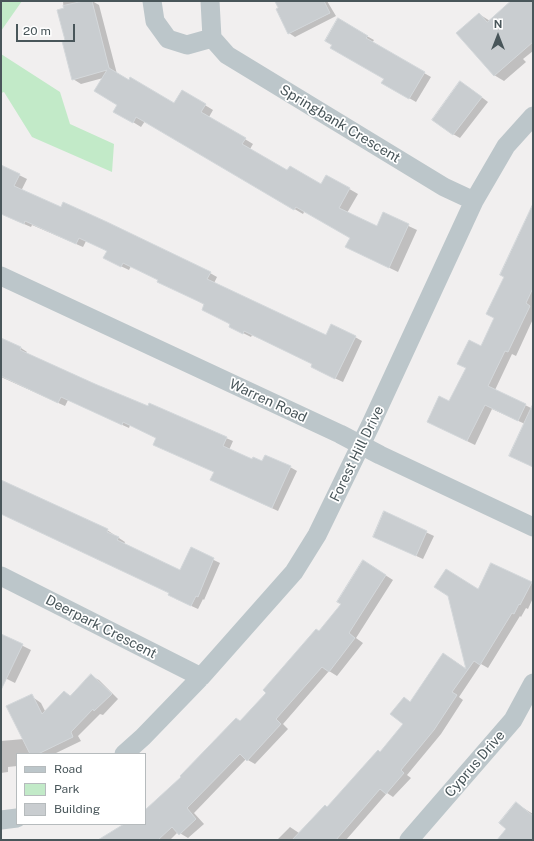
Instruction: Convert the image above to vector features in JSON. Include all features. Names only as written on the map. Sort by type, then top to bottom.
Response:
[{"type":"street","points":[[152,1],[155,22],[168,39],[187,45],[212,38],[210,1]]},
{"type":"street","name":"Springbank Crescent","points":[[212,38],[227,55],[444,186],[474,201]]},
{"type":"street","name":"Forest Hill Drive","points":[[125,753],[201,677],[294,572],[317,535],[361,445],[474,201],[506,146],[533,116]]},
{"type":"street","name":"Warren Road","points":[[1,276],[533,527]]},
{"type":"street","name":"Deerpark Crescent","points":[[1,576],[201,677]]},
{"type":"street","name":"Cyprus Drive","points":[[410,840],[513,720],[533,683]]},
{"type":"street","points":[[1,820],[16,818]]},
{"type":"green space","points":[[1,1],[22,1],[1,31]]},
{"type":"green space","points":[[1,54],[60,92],[70,124],[114,144],[112,172],[32,137],[4,92],[1,93]]},
{"type":"building","points":[[84,1],[92,1],[109,68],[129,80],[130,77],[174,103],[182,90],[206,104],[201,112],[246,138],[242,144],[287,170],[290,166],[321,184],[326,175],[350,188],[339,208],[377,226],[383,212],[409,224],[389,268],[345,247],[350,238],[296,207],[294,210],[136,117],[133,123],[113,112],[117,105],[94,91],[107,70],[72,80],[62,41],[65,40],[57,10],[64,8],[63,6]]},
{"type":"building","points":[[275,1],[324,1],[330,13],[288,34],[276,9],[278,8]]},
{"type":"building","points":[[511,1],[533,1],[533,42],[494,76],[456,33],[479,13],[487,22]]},
{"type":"building","points":[[338,18],[368,36],[366,38],[425,72],[409,99],[381,83],[384,79],[330,48],[332,45],[325,41]]},
{"type":"building","points":[[460,81],[482,97],[453,135],[432,120]]},
{"type":"building","points":[[1,165],[20,174],[14,186],[61,207],[63,202],[211,272],[207,279],[326,335],[331,324],[356,336],[335,379],[311,367],[312,364],[244,331],[243,334],[229,327],[230,324],[202,310],[204,304],[157,282],[158,280],[123,263],[121,267],[103,258],[107,251],[79,238],[76,244],[25,221],[24,224],[1,214]]},
{"type":"building","points":[[533,204],[533,288],[526,303],[530,306],[508,352],[505,351],[488,386],[526,404],[518,421],[485,405],[467,441],[427,422],[439,396],[449,401],[466,368],[457,364],[469,340],[481,346],[494,318],[486,314],[504,277],[500,275]]},
{"type":"building","points":[[1,338],[21,347],[20,350],[95,384],[148,406],[149,403],[227,437],[223,446],[252,459],[253,457],[262,461],[265,455],[291,466],[272,508],[210,480],[214,472],[153,445],[156,438],[123,422],[122,425],[61,397],[58,403],[1,376]]},
{"type":"building","points":[[533,404],[533,467],[509,456]]},
{"type":"building","points":[[1,480],[108,529],[107,532],[119,537],[117,540],[180,570],[191,547],[214,558],[198,597],[196,596],[191,606],[168,595],[169,593],[1,514]]},
{"type":"building","points":[[384,511],[427,531],[416,556],[373,537]]},
{"type":"building","points":[[363,560],[386,575],[349,633],[355,638],[329,672],[322,667],[276,719],[281,724],[247,761],[240,754],[187,808],[196,819],[179,835],[172,827],[158,840],[98,840],[122,825],[146,825],[146,809],[181,777],[180,776],[236,718],[240,721],[266,693],[263,690],[316,629],[319,631],[341,604],[337,602]]},
{"type":"building","points":[[491,563],[532,582],[520,605],[519,604],[514,614],[512,613],[480,665],[474,661],[452,692],[457,695],[434,730],[401,770],[404,773],[386,794],[380,789],[336,840],[292,840],[325,805],[327,807],[378,750],[380,752],[403,724],[390,714],[404,697],[410,702],[443,653],[466,669],[448,596],[434,587],[446,569],[478,589]]},
{"type":"building","points":[[1,634],[23,644],[1,690]]},
{"type":"building","points":[[91,674],[112,694],[94,711],[93,709],[71,732],[73,737],[40,753],[30,753],[6,706],[32,694],[42,714],[64,691],[70,696]]},
{"type":"building","points":[[516,802],[533,816],[533,840],[497,840],[506,829],[499,823]]}]
